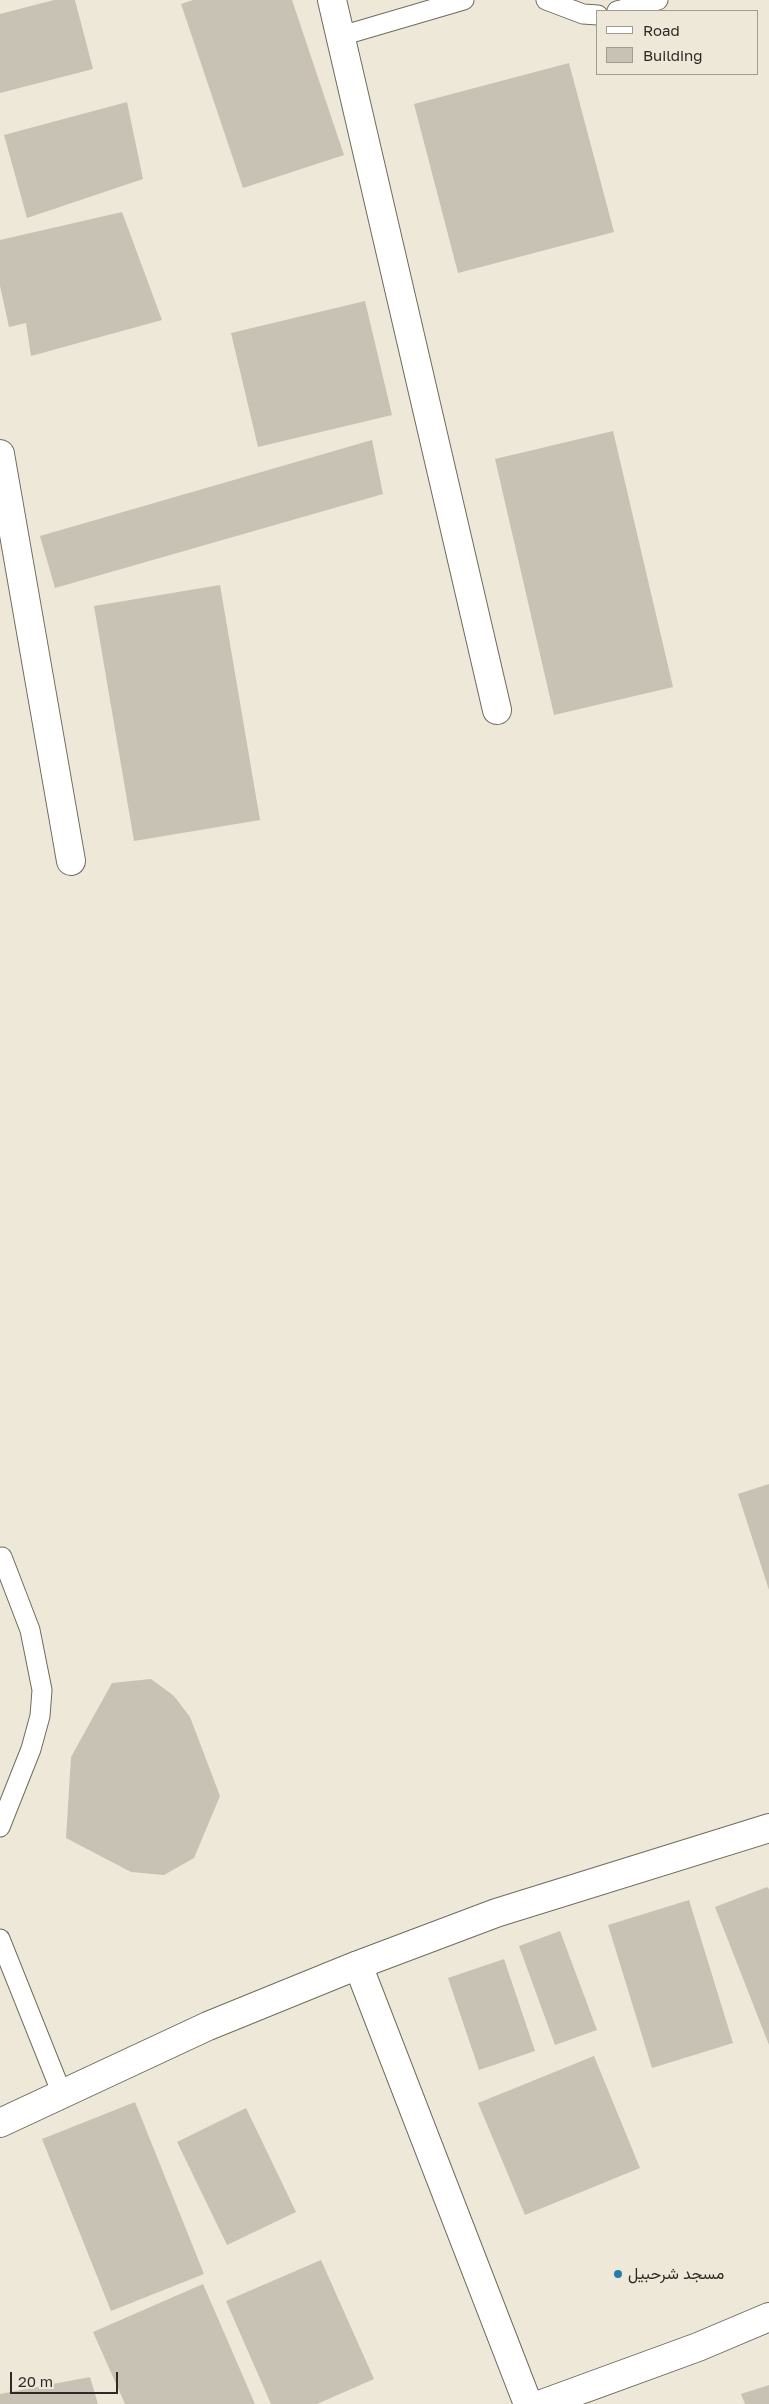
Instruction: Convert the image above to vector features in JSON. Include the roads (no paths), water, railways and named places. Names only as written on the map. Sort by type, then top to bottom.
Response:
[{"type":"street","points":[[332,0],[497,710]]},
{"type":"street","points":[[0,454],[71,861]]},
{"type":"street","points":[[0,2123],[208,2026],[358,1965],[496,1913],[769,1828]]},
{"type":"street","points":[[358,1965],[528,2404]]},
{"type":"street","points":[[542,2404],[698,2346],[769,2317]]},
{"type":"lane","points":[[341,36],[464,0]]},
{"type":"lane","points":[[546,0],[583,14],[596,15]]},
{"type":"lane","points":[[621,10],[658,0]]},
{"type":"lane","points":[[0,1827],[31,1749],[40,1716],[42,1690],[30,1630],[2,1557]]},
{"type":"lane","points":[[0,1939],[62,2094]]},
{"type":"place","name":"مسجد شرحبيل","points":[[618,2274]]}]
